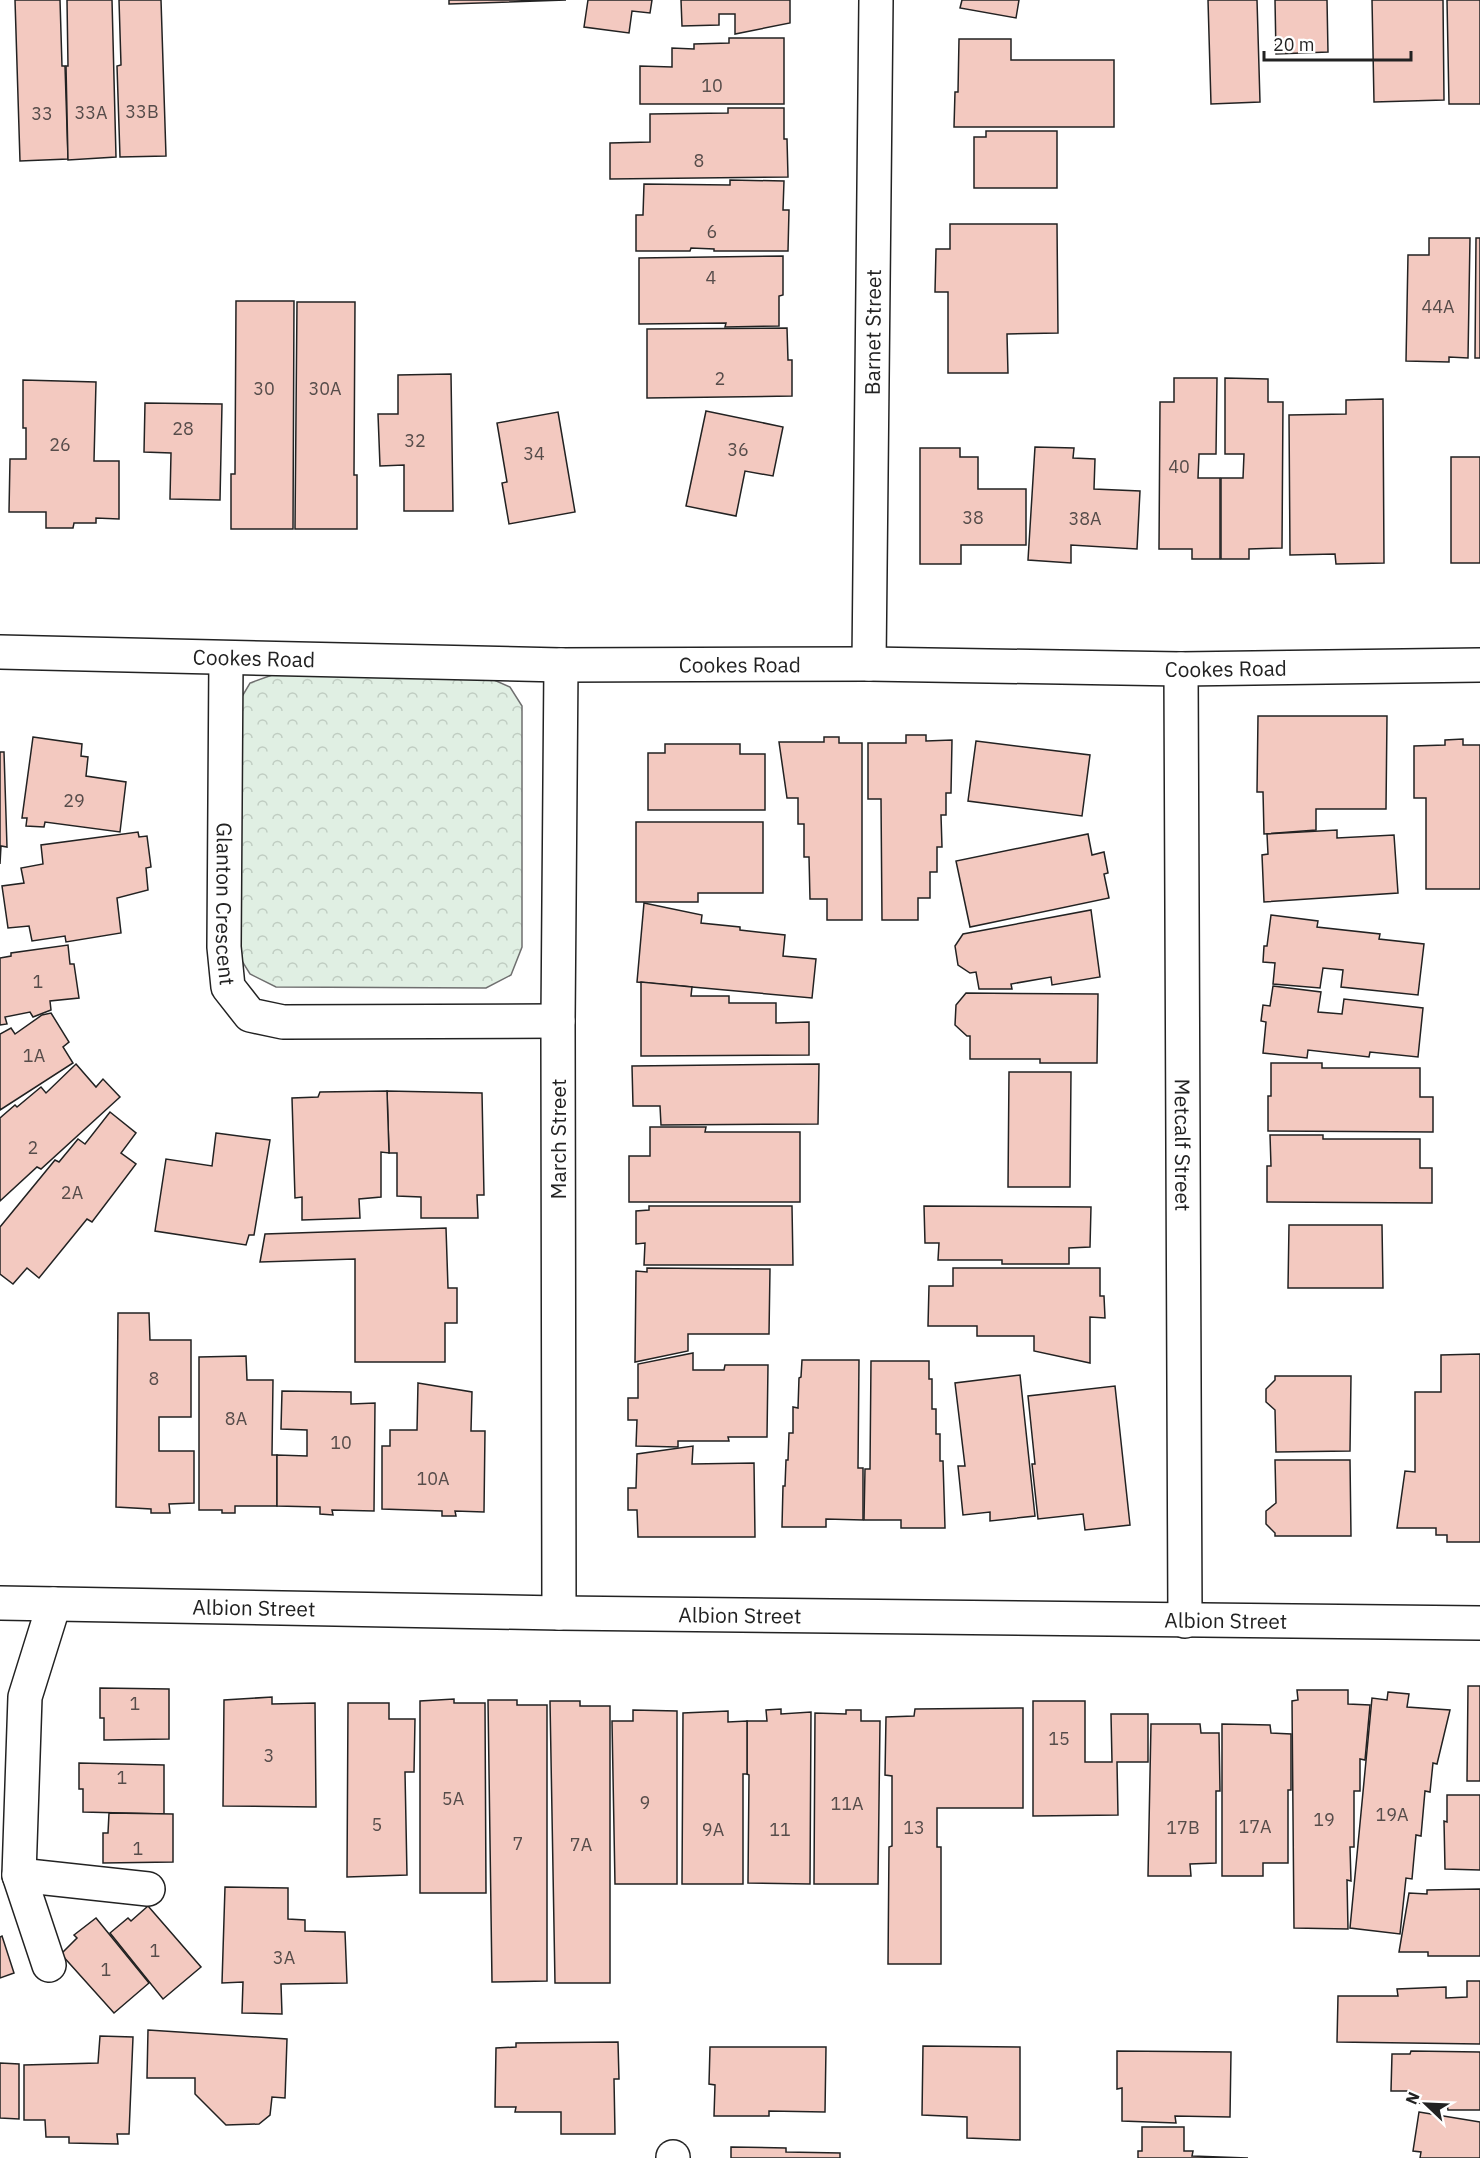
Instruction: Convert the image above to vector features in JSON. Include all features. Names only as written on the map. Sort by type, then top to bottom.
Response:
[{"type":"street","name":"Barnet Street","points":[[869,664],[876,0]]},
{"type":"street","name":"Cookes Road","points":[[0,652],[561,665],[869,664],[1181,669],[1480,665]]},
{"type":"street","name":"Glanton Crescent","points":[[226,658],[225,947],[228,987],[250,1015],[283,1022],[558,1021]]},
{"type":"street","name":"March Street","points":[[559,1612],[558,1021],[561,665]]},
{"type":"street","name":"Metcalf Street","points":[[1181,669],[1185,1621]]},
{"type":"street","name":"Albion Street","points":[[0,1603],[1185,1621],[1480,1623]]},
{"type":"street","points":[[49,1965],[19,1875],[25,1697],[54,1604]]},
{"type":"street","points":[[19,1875],[148,1889]]},
{"type":"green space","points":[[275,674],[485,676],[510,687],[522,706],[522,947],[511,975],[486,988],[276,987],[250,974],[237,953],[234,710],[250,683]]},
{"type":"building","points":[[15,0],[60,0],[68,159],[20,161]]},
{"type":"building","points":[[67,0],[112,0],[116,157],[68,160]]},
{"type":"building","points":[[119,0],[161,0],[166,156],[120,157],[117,66],[121,65]]},
{"type":"building","points":[[449,0],[566,0],[449,4]]},
{"type":"building","points":[[588,0],[652,0],[650,13],[632,11],[629,33],[584,27]]},
{"type":"building","points":[[681,0],[790,0],[790,23],[735,34],[735,14],[719,14],[719,25],[682,26]]},
{"type":"building","points":[[962,0],[1019,0],[1016,18],[960,8]]},
{"type":"building","points":[[1208,0],[1257,0],[1260,102],[1211,104]]},
{"type":"building","points":[[1275,0],[1327,0],[1328,52],[1276,54]]},
{"type":"building","points":[[1372,0],[1443,0],[1444,100],[1374,102]]},
{"type":"building","points":[[1447,0],[1480,0],[1480,104],[1449,104]]},
{"type":"building","points":[[729,38],[784,38],[784,104],[640,104],[640,66],[672,67],[672,48],[694,49],[694,44],[729,43]]},
{"type":"building","points":[[959,39],[1011,39],[1011,60],[1114,60],[1114,127],[954,127],[955,92],[958,92]]},
{"type":"building","points":[[728,108],[784,108],[788,177],[610,179],[610,143],[650,142],[650,114],[728,113]]},
{"type":"building","points":[[986,131],[1057,131],[1057,188],[974,188],[974,137],[986,137]]},
{"type":"building","points":[[730,180],[784,181],[783,210],[789,210],[788,251],[714,251],[714,249],[691,248],[690,251],[636,251],[636,215],[643,215],[644,184],[730,185]]},
{"type":"building","points":[[950,224],[1057,224],[1058,333],[1007,334],[1008,373],[948,373],[948,292],[935,292],[936,249],[950,249]]},
{"type":"building","points":[[1429,238],[1470,238],[1468,358],[1449,357],[1449,362],[1406,361],[1408,255],[1429,255]]},
{"type":"building","points":[[1476,238],[1480,238],[1480,358],[1475,358]]},
{"type":"building","points":[[783,256],[783,295],[779,296],[779,326],[725,327],[726,323],[639,324],[639,258]]},
{"type":"building","points":[[236,301],[294,301],[293,529],[231,529],[231,474],[235,474]]},
{"type":"building","points":[[297,302],[355,302],[354,475],[357,475],[357,529],[295,529]]},
{"type":"building","points":[[787,328],[788,360],[792,360],[792,396],[647,398],[647,329]]},
{"type":"building","points":[[451,374],[453,511],[404,511],[404,465],[380,466],[378,414],[398,414],[398,375]]},
{"type":"building","points":[[1174,378],[1217,378],[1216,454],[1199,454],[1198,478],[1220,478],[1220,559],[1192,559],[1192,549],[1159,549],[1160,402],[1174,402]]},
{"type":"building","points":[[1225,378],[1268,379],[1268,402],[1283,402],[1282,548],[1249,549],[1249,559],[1221,559],[1221,478],[1243,478],[1244,454],[1225,454]]},
{"type":"building","points":[[23,380],[96,382],[94,461],[119,461],[119,519],[96,518],[96,523],[74,523],[73,528],[46,528],[46,512],[9,512],[10,459],[26,459],[26,428],[23,428]]},
{"type":"building","points":[[1383,399],[1384,563],[1336,564],[1335,554],[1290,555],[1289,415],[1346,414],[1346,400]]},
{"type":"building","points":[[145,403],[222,404],[220,500],[170,499],[171,453],[144,452]]},
{"type":"building","points":[[706,411],[783,427],[773,476],[745,471],[736,516],[686,506]]},
{"type":"building","points":[[558,412],[575,512],[509,524],[502,483],[507,482],[497,423]]},
{"type":"building","points":[[1035,447],[1074,448],[1073,458],[1095,459],[1094,489],[1140,491],[1137,549],[1071,545],[1071,563],[1028,560]]},
{"type":"building","points":[[920,448],[960,448],[960,457],[978,457],[978,489],[1026,489],[1026,545],[961,545],[961,564],[920,564]]},
{"type":"building","points":[[1451,457],[1480,457],[1480,563],[1451,563]]},
{"type":"building","points":[[1258,716],[1387,716],[1386,809],[1316,809],[1316,830],[1264,834],[1263,792],[1257,792]]},
{"type":"building","points":[[906,735],[926,735],[926,741],[952,740],[951,793],[946,793],[946,815],[941,815],[942,847],[937,847],[937,872],[930,872],[930,898],[918,898],[918,920],[882,920],[881,799],[868,799],[868,743],[906,743]]},
{"type":"building","points":[[33,737],[82,744],[81,756],[88,757],[86,776],[126,782],[120,832],[45,822],[44,827],[26,826],[27,818],[22,818]]},
{"type":"building","points":[[824,737],[839,737],[839,743],[862,743],[862,920],[827,920],[827,899],[810,899],[809,857],[804,857],[804,824],[798,824],[798,798],[787,798],[779,742],[824,742]]},
{"type":"building","points":[[1463,739],[1463,745],[1480,745],[1480,889],[1426,889],[1426,798],[1414,798],[1414,746],[1445,745],[1445,740]]},
{"type":"building","points":[[976,741],[1090,755],[1082,816],[968,801]]},
{"type":"building","points":[[665,744],[740,744],[740,754],[765,754],[765,810],[648,810],[648,753],[665,753]]},
{"type":"building","points":[[0,752],[4,752],[7,847],[1,846],[0,864]]},
{"type":"building","points":[[636,822],[763,822],[763,893],[698,893],[698,902],[636,902]]},
{"type":"building","points":[[1337,830],[1337,838],[1394,835],[1398,893],[1264,902],[1262,855],[1268,854],[1267,834]]},
{"type":"building","points":[[138,832],[139,837],[147,836],[151,867],[146,868],[148,890],[117,898],[121,933],[66,942],[65,936],[32,941],[29,926],[8,928],[2,886],[24,883],[21,868],[43,864],[41,845]]},
{"type":"building","points":[[1088,834],[1092,855],[1104,852],[1108,873],[1104,874],[1109,898],[970,927],[956,861]]},
{"type":"building","points":[[644,903],[702,915],[701,923],[785,935],[783,956],[816,959],[812,998],[637,982]]},
{"type":"building","points":[[1091,910],[1100,977],[1052,985],[1051,977],[1011,984],[1012,989],[979,989],[976,972],[970,973],[958,965],[955,946],[963,934]]},
{"type":"building","points":[[1271,915],[1318,921],[1317,927],[1380,934],[1379,939],[1424,944],[1418,995],[1341,987],[1343,970],[1323,968],[1320,988],[1273,984],[1275,963],[1263,962]]},
{"type":"building","points":[[68,945],[70,964],[74,964],[79,998],[50,1001],[51,1010],[33,1017],[30,1012],[5,1017],[7,1024],[0,1025],[0,958],[11,956],[11,953]]},
{"type":"building","points":[[641,982],[692,987],[691,996],[729,996],[729,1003],[776,1003],[776,1023],[809,1022],[809,1055],[641,1056]]},
{"type":"building","points":[[1273,986],[1321,992],[1318,1012],[1342,1014],[1344,999],[1423,1008],[1418,1057],[1370,1052],[1369,1057],[1308,1050],[1307,1058],[1263,1053],[1266,1022],[1261,1021],[1263,1005],[1270,1006]]},
{"type":"building","points":[[966,993],[1098,994],[1097,1063],[1040,1063],[1040,1059],[970,1059],[970,1036],[955,1025],[956,1005]]},
{"type":"building","points":[[51,1013],[69,1042],[63,1047],[73,1063],[0,1110],[0,1034],[11,1028],[15,1034],[42,1015]]},
{"type":"building","points":[[1271,1063],[1322,1063],[1322,1068],[1420,1068],[1420,1097],[1433,1097],[1433,1132],[1268,1131]]},
{"type":"building","points":[[76,1064],[96,1087],[103,1079],[120,1097],[41,1169],[37,1167],[0,1201],[0,1118],[41,1087],[46,1093]]},
{"type":"building","points":[[819,1064],[818,1124],[661,1125],[660,1106],[633,1106],[632,1066]]},
{"type":"building","points":[[1009,1072],[1071,1072],[1070,1187],[1008,1187]]},
{"type":"building","points":[[387,1091],[482,1093],[484,1195],[477,1195],[478,1218],[421,1218],[421,1197],[397,1196],[397,1153],[389,1153]]},
{"type":"building","points":[[387,1091],[389,1153],[381,1152],[381,1197],[359,1199],[360,1218],[302,1220],[302,1197],[295,1198],[292,1098],[318,1097],[320,1092]]},
{"type":"building","points":[[110,1112],[136,1133],[121,1153],[136,1164],[92,1222],[87,1219],[39,1278],[27,1268],[13,1284],[0,1274],[0,1227],[55,1160],[59,1162],[78,1139],[85,1144]]},
{"type":"building","points":[[650,1127],[706,1127],[705,1132],[800,1132],[800,1202],[629,1202],[629,1156],[650,1156]]},
{"type":"building","points":[[216,1133],[270,1140],[254,1235],[249,1235],[246,1245],[155,1231],[166,1159],[212,1166]]},
{"type":"building","points":[[1270,1135],[1323,1135],[1323,1139],[1420,1139],[1420,1168],[1432,1168],[1432,1203],[1267,1202],[1267,1166],[1271,1166]]},
{"type":"building","points":[[649,1206],[792,1206],[793,1265],[644,1265],[645,1243],[636,1244],[636,1211],[649,1210]]},
{"type":"building","points":[[924,1206],[1091,1207],[1090,1247],[1069,1248],[1069,1264],[1002,1264],[1002,1260],[938,1260],[939,1243],[925,1243]]},
{"type":"building","points":[[1289,1225],[1382,1225],[1383,1288],[1288,1288]]},
{"type":"building","points":[[446,1228],[448,1288],[457,1288],[457,1323],[445,1323],[445,1362],[355,1362],[355,1259],[260,1262],[265,1234]]},
{"type":"building","points":[[647,1268],[770,1269],[769,1334],[688,1334],[688,1351],[635,1362],[636,1271],[647,1272]]},
{"type":"building","points":[[953,1268],[1100,1268],[1100,1296],[1104,1296],[1105,1318],[1090,1317],[1090,1363],[1034,1351],[1034,1336],[977,1336],[977,1326],[928,1326],[929,1286],[953,1286]]},
{"type":"building","points":[[118,1313],[149,1313],[150,1340],[191,1340],[191,1417],[159,1417],[159,1451],[194,1451],[194,1503],[169,1504],[170,1513],[151,1513],[151,1509],[116,1507]]},
{"type":"building","points":[[693,1353],[693,1370],[724,1370],[725,1365],[768,1365],[767,1437],[728,1437],[729,1441],[678,1441],[678,1447],[636,1446],[637,1420],[628,1420],[628,1398],[638,1398],[638,1364]]},
{"type":"building","points":[[1480,1354],[1480,1542],[1447,1542],[1447,1535],[1436,1535],[1436,1528],[1397,1528],[1405,1471],[1415,1472],[1415,1392],[1441,1392],[1441,1355]]},
{"type":"building","points":[[246,1356],[247,1380],[273,1380],[272,1455],[277,1455],[277,1506],[235,1506],[235,1513],[222,1513],[222,1510],[199,1510],[199,1357]]},
{"type":"building","points":[[802,1360],[859,1360],[858,1468],[863,1468],[863,1520],[826,1519],[826,1527],[782,1527],[783,1486],[785,1486],[786,1460],[788,1460],[789,1433],[793,1433],[793,1407],[798,1408]]},
{"type":"building","points":[[871,1361],[929,1361],[929,1379],[932,1379],[932,1409],[936,1409],[936,1434],[940,1434],[940,1461],[943,1461],[945,1528],[901,1528],[901,1520],[864,1520],[865,1469],[870,1469]]},
{"type":"building","points":[[1020,1375],[1035,1516],[990,1521],[990,1512],[963,1515],[958,1466],[965,1466],[955,1383]]},
{"type":"building","points":[[1275,1376],[1351,1376],[1350,1451],[1276,1452],[1275,1410],[1266,1402],[1266,1389],[1275,1380]]},
{"type":"building","points":[[418,1383],[472,1392],[471,1431],[485,1431],[484,1512],[455,1511],[456,1516],[442,1516],[442,1511],[382,1509],[382,1446],[390,1446],[390,1430],[417,1430]]},
{"type":"building","points":[[1115,1386],[1130,1525],[1085,1530],[1083,1514],[1038,1519],[1028,1396]]},
{"type":"building","points":[[282,1391],[351,1392],[351,1404],[375,1403],[374,1511],[332,1510],[333,1515],[320,1514],[320,1507],[277,1506],[277,1455],[307,1456],[307,1430],[281,1429]]},
{"type":"building","points":[[693,1446],[692,1464],[754,1463],[755,1537],[638,1537],[637,1510],[628,1510],[628,1488],[636,1488],[637,1454]]},
{"type":"building","points":[[1275,1460],[1350,1460],[1351,1536],[1275,1536],[1266,1524],[1266,1511],[1276,1503]]},
{"type":"building","points":[[1468,1686],[1480,1686],[1480,1781],[1467,1781]]},
{"type":"building","points":[[100,1688],[169,1689],[169,1739],[104,1740],[104,1718],[100,1718]]},
{"type":"building","points":[[1297,1690],[1348,1690],[1348,1704],[1370,1705],[1365,1760],[1360,1759],[1360,1791],[1354,1791],[1354,1847],[1350,1847],[1351,1881],[1347,1880],[1348,1929],[1294,1928],[1292,1701],[1298,1700]]},
{"type":"building","points":[[1388,1692],[1409,1694],[1407,1707],[1450,1710],[1437,1764],[1433,1763],[1430,1792],[1425,1791],[1421,1836],[1416,1835],[1412,1879],[1406,1878],[1400,1934],[1350,1928],[1372,1698],[1387,1700]]},
{"type":"building","points":[[272,1697],[272,1704],[315,1703],[316,1807],[223,1806],[224,1700]]},
{"type":"building","points":[[454,1699],[454,1703],[485,1703],[486,1893],[420,1893],[420,1701]]},
{"type":"building","points":[[488,1700],[517,1700],[517,1705],[547,1705],[547,1981],[492,1982]]},
{"type":"building","points":[[550,1701],[580,1701],[580,1706],[610,1706],[610,1983],[555,1983]]},
{"type":"building","points":[[1033,1701],[1085,1701],[1085,1762],[1112,1762],[1111,1714],[1148,1714],[1148,1762],[1117,1762],[1118,1815],[1033,1816]]},
{"type":"building","points":[[348,1703],[389,1703],[389,1719],[415,1719],[414,1772],[405,1772],[407,1875],[347,1877]]},
{"type":"building","points":[[1023,1708],[1023,1808],[937,1808],[937,1847],[941,1847],[941,1964],[888,1964],[892,1776],[885,1775],[886,1717],[914,1716],[915,1709]]},
{"type":"building","points":[[781,1709],[781,1714],[811,1712],[810,1884],[748,1883],[747,1721],[767,1721],[766,1710]]},
{"type":"building","points":[[633,1710],[677,1711],[677,1884],[615,1884],[612,1721],[633,1721]]},
{"type":"building","points":[[846,1710],[861,1710],[861,1721],[880,1721],[878,1884],[814,1884],[815,1713],[846,1714]]},
{"type":"building","points":[[728,1711],[728,1722],[747,1721],[747,1774],[743,1774],[743,1884],[682,1884],[683,1713]]},
{"type":"building","points":[[1151,1724],[1200,1724],[1201,1733],[1219,1733],[1220,1791],[1216,1791],[1216,1863],[1190,1864],[1191,1876],[1148,1876]]},
{"type":"building","points":[[1222,1724],[1270,1725],[1271,1733],[1291,1734],[1288,1863],[1263,1863],[1263,1876],[1222,1876]]},
{"type":"building","points":[[79,1763],[164,1765],[164,1814],[83,1812],[83,1789],[79,1789]]},
{"type":"building","points":[[1447,1795],[1480,1795],[1480,1870],[1445,1869],[1444,1821],[1447,1822]]},
{"type":"building","points":[[109,1813],[173,1814],[173,1862],[103,1863],[103,1833],[108,1833]]},
{"type":"building","points":[[225,1887],[288,1888],[288,1919],[305,1920],[305,1931],[345,1932],[347,1983],[281,1984],[282,2014],[242,2013],[243,1982],[222,1983]]},
{"type":"building","points":[[1480,1889],[1480,1956],[1428,1956],[1428,1952],[1399,1952],[1409,1893],[1427,1894],[1427,1890]]},
{"type":"building","points":[[148,1906],[201,1967],[163,1999],[110,1933],[128,1918],[131,1921]]},
{"type":"building","points":[[96,1918],[149,1983],[114,2013],[61,1954],[77,1938],[74,1935]]},
{"type":"building","points":[[2,1936],[14,1973],[0,1978],[0,1937]]},
{"type":"building","points":[[1467,1981],[1480,1981],[1480,2044],[1337,2042],[1338,1996],[1398,1996],[1397,1989],[1446,1987],[1446,1998],[1467,1997]]},
{"type":"building","points":[[148,2030],[287,2039],[285,2098],[272,2097],[270,2115],[259,2124],[226,2125],[195,2094],[195,2078],[147,2078]]},
{"type":"building","points":[[100,2036],[133,2037],[129,2134],[117,2134],[118,2144],[69,2143],[69,2137],[46,2137],[45,2120],[24,2120],[24,2065],[98,2063]]},
{"type":"building","points":[[618,2042],[619,2079],[614,2079],[615,2134],[561,2134],[561,2112],[515,2112],[516,2107],[495,2107],[496,2048],[516,2047],[516,2043]]},
{"type":"building","points":[[923,2046],[1020,2047],[1020,2140],[967,2138],[967,2117],[922,2115]]},
{"type":"building","points":[[710,2047],[826,2047],[825,2112],[769,2111],[769,2116],[714,2116],[715,2085],[709,2084]]},
{"type":"building","points":[[1117,2051],[1231,2052],[1230,2117],[1175,2116],[1176,2123],[1122,2121],[1122,2088],[1117,2089]]},
{"type":"building","points":[[1411,2051],[1480,2052],[1480,2110],[1448,2110],[1447,2104],[1409,2103],[1410,2091],[1391,2091],[1392,2054],[1410,2054]]},
{"type":"building","points":[[0,2063],[19,2064],[19,2119],[0,2118]]},
{"type":"building","points":[[1419,2112],[1480,2122],[1480,2158],[1420,2158],[1421,2152],[1413,2151]]},
{"type":"building","points":[[1142,2127],[1184,2127],[1184,2151],[1193,2151],[1192,2156],[1248,2158],[1138,2158],[1138,2151],[1142,2151]]},
{"type":"building","points":[[731,2147],[786,2148],[786,2152],[840,2153],[840,2158],[731,2158]]}]
